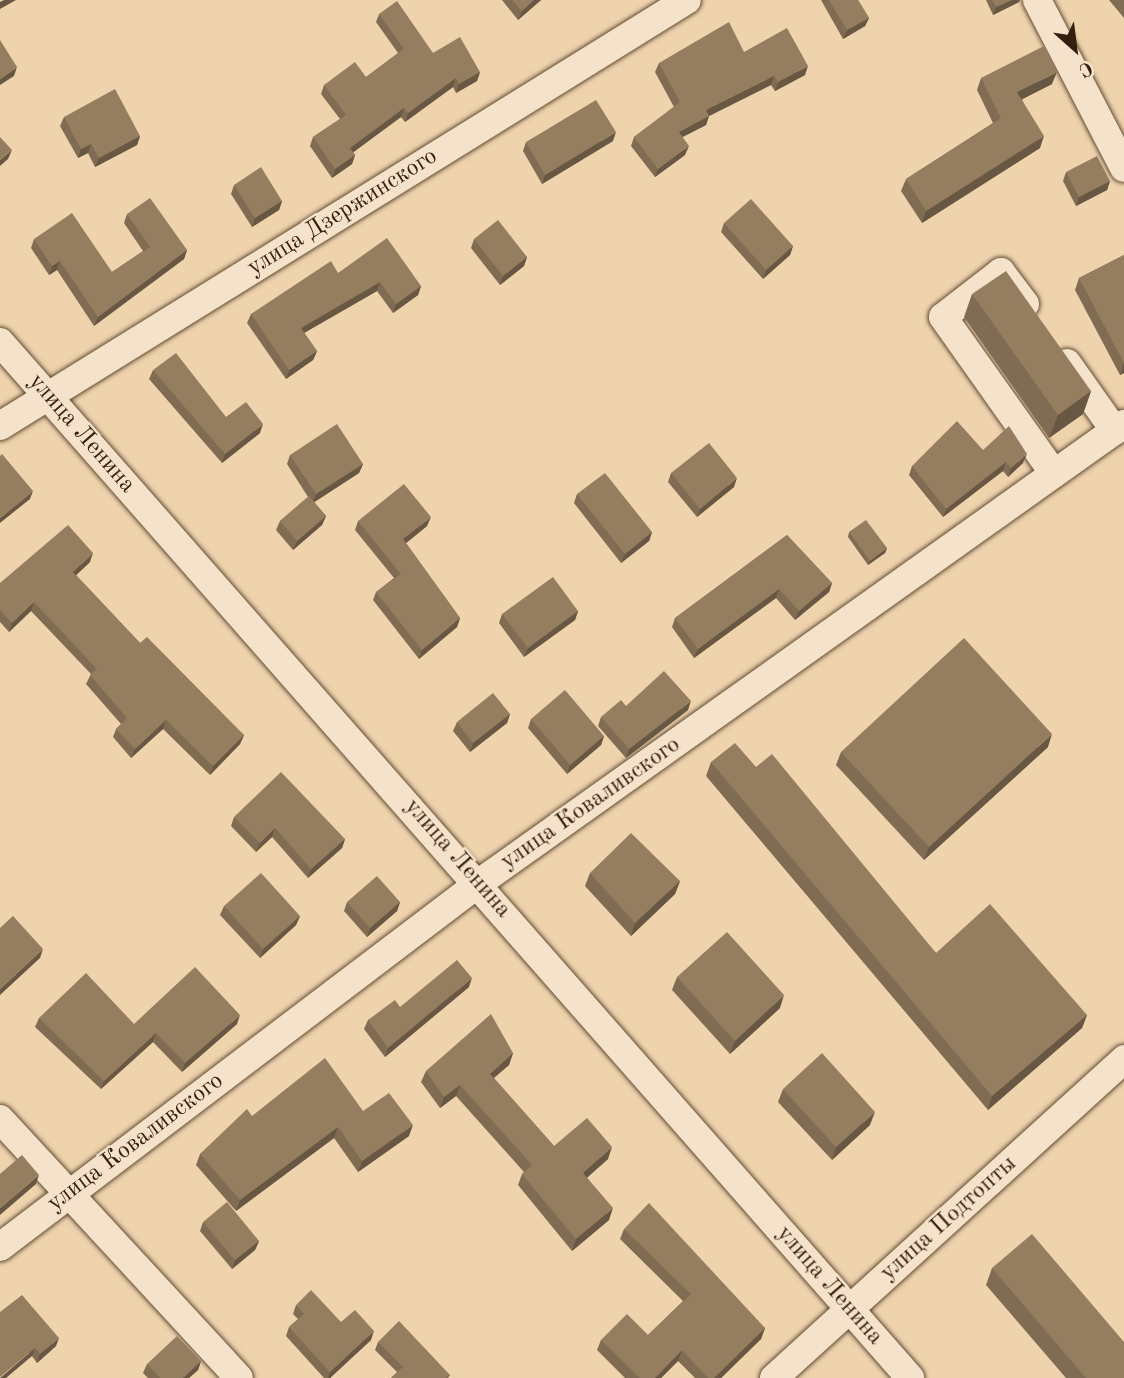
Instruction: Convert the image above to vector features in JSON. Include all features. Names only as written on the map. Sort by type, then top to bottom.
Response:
[{"type":"street","name":"улица Дзержинского","points":[[0,426],[687,0]]},
{"type":"street","points":[[1037,0],[1124,168]]},
{"type":"street","points":[[1053,0],[1124,132]]},
{"type":"street","points":[[1054,474],[943,313],[1001,272],[1119,427]]},
{"type":"street","name":"улица Ленина","points":[[0,342],[479,883],[910,1378]]},
{"type":"street","name":"улица Коваливского","points":[[0,1247],[479,883],[1119,427]]},
{"type":"street","name":"улица Подтопты","points":[[774,1378],[1124,1059]]},
{"type":"street","points":[[0,1119],[239,1378]]},
{"type":"building","points":[[512,0],[534,0],[522,11]]},
{"type":"building","points":[[829,0],[858,0],[869,18],[847,30]]},
{"type":"building","points":[[992,0],[1012,0],[996,7]]},
{"type":"building","points":[[397,1],[433,53],[460,37],[480,72],[459,84],[456,78],[408,113],[404,108],[350,148],[355,155],[335,169],[313,137],[346,115],[324,85],[355,62],[366,77],[404,49],[379,14]]},
{"type":"building","points":[[729,22],[744,52],[787,28],[808,66],[778,82],[774,76],[706,110],[709,116],[679,132],[689,146],[658,169],[634,137],[680,102],[659,63]]},
{"type":"building","points":[[0,40],[17,67],[0,79]]},
{"type":"building","points":[[1044,46],[1057,72],[1017,92],[1044,136],[926,211],[906,179],[1001,118],[981,78]]},
{"type":"building","points":[[115,89],[140,136],[99,158],[91,144],[81,149],[64,117]]},
{"type":"building","points":[[596,100],[616,132],[545,175],[526,142]]},
{"type":"building","points":[[0,137],[12,150],[0,160]]},
{"type":"building","points":[[1097,156],[1110,181],[1079,197],[1066,172]]},
{"type":"building","points":[[261,167],[282,201],[255,218],[234,185]]},
{"type":"building","points":[[150,198],[187,250],[98,317],[60,261],[52,266],[34,239],[72,213],[112,272],[150,247],[127,214]]},
{"type":"building","points":[[751,199],[793,246],[766,270],[724,223]]},
{"type":"building","points":[[498,220],[527,257],[503,276],[474,239]]},
{"type":"building","points":[[387,238],[421,286],[396,304],[380,282],[301,328],[317,351],[289,370],[251,314],[331,261],[338,273]]},
{"type":"building","points":[[1124,255],[1124,363],[1079,278]]},
{"type":"building","points":[[1006,271],[1091,391],[1058,415],[972,294]]},
{"type":"building","points":[[176,353],[226,417],[246,402],[263,424],[225,454],[153,370]]},
{"type":"building","points":[[957,421],[983,450],[1009,426],[1027,454],[1011,468],[1006,462],[946,509],[912,466]]},
{"type":"building","points":[[337,424],[363,464],[316,494],[290,455]]},
{"type":"building","points":[[709,443],[737,478],[700,509],[671,473]]},
{"type":"building","points":[[2,454],[33,491],[0,518],[0,456]]},
{"type":"building","points":[[605,473],[652,532],[625,554],[577,494]]},
{"type":"building","points":[[404,484],[431,517],[403,539],[460,618],[422,650],[376,592],[401,574],[358,521]]},
{"type":"building","points":[[309,496],[326,516],[297,541],[280,521]]},
{"type":"building","points":[[866,520],[887,548],[870,561],[849,532]]},
{"type":"building","points":[[68,525],[93,553],[73,572],[140,643],[147,637],[244,735],[213,766],[166,720],[135,749],[116,729],[127,718],[90,675],[97,669],[34,602],[12,623],[0,610],[0,583]]},
{"type":"building","points":[[787,535],[832,583],[799,611],[779,589],[698,649],[675,618]]},
{"type":"building","points":[[553,577],[578,611],[528,648],[502,614]]},
{"type":"building","points":[[964,638],[1052,734],[929,847],[841,752]]},
{"type":"building","points":[[664,671],[691,701],[629,749],[601,717],[621,700],[626,706]]},
{"type":"building","points":[[565,690],[604,736],[570,765],[531,719]]},
{"type":"building","points":[[493,693],[510,714],[473,743],[457,722]]},
{"type":"building","points":[[735,743],[756,767],[772,754],[936,953],[990,904],[1087,1015],[992,1096],[711,762]]},
{"type":"building","points":[[281,772],[345,839],[311,869],[275,828],[260,843],[234,817]]},
{"type":"building","points":[[631,833],[680,881],[635,923],[590,873]]},
{"type":"building","points":[[261,873],[300,916],[263,949],[224,906]]},
{"type":"building","points":[[377,876],[400,902],[370,928],[347,902]]},
{"type":"building","points":[[13,916],[43,949],[0,989],[0,928]]},
{"type":"building","points":[[727,932],[784,995],[735,1041],[677,977]]},
{"type":"building","points":[[457,960],[472,978],[388,1048],[368,1020],[395,1000],[400,1007]]},
{"type":"building","points":[[195,967],[240,1015],[185,1063],[156,1033],[104,1081],[39,1018],[86,973],[134,1024]]},
{"type":"building","points":[[491,1014],[513,1053],[490,1074],[554,1146],[587,1118],[612,1147],[583,1173],[613,1208],[576,1239],[522,1174],[532,1165],[460,1085],[444,1097],[426,1071]]},
{"type":"building","points":[[822,1053],[875,1112],[836,1147],[783,1089]]},
{"type":"building","points":[[325,1058],[363,1111],[389,1093],[413,1125],[362,1161],[338,1127],[240,1200],[200,1154],[247,1109],[252,1116]]},
{"type":"building","points":[[22,1155],[39,1175],[0,1208],[0,1174]]},
{"type":"building","points":[[227,1202],[259,1241],[235,1260],[203,1222]]},
{"type":"building","points":[[649,1203],[765,1328],[714,1378],[708,1378],[682,1350],[655,1378],[640,1378],[601,1340],[627,1314],[648,1335],[691,1294],[624,1229]]},
{"type":"building","points":[[1032,1234],[1124,1342],[1124,1378],[1086,1378],[992,1268]]},
{"type":"building","points":[[311,1290],[341,1322],[355,1310],[374,1331],[330,1372],[289,1327],[304,1314],[296,1305]]},
{"type":"building","points":[[22,1295],[59,1338],[40,1354],[35,1348],[0,1377],[0,1312]]},
{"type":"building","points":[[399,1321],[450,1375],[446,1378],[391,1378],[403,1367],[378,1342]]},
{"type":"building","points":[[177,1336],[201,1361],[183,1378],[160,1378],[147,1364]]}]
